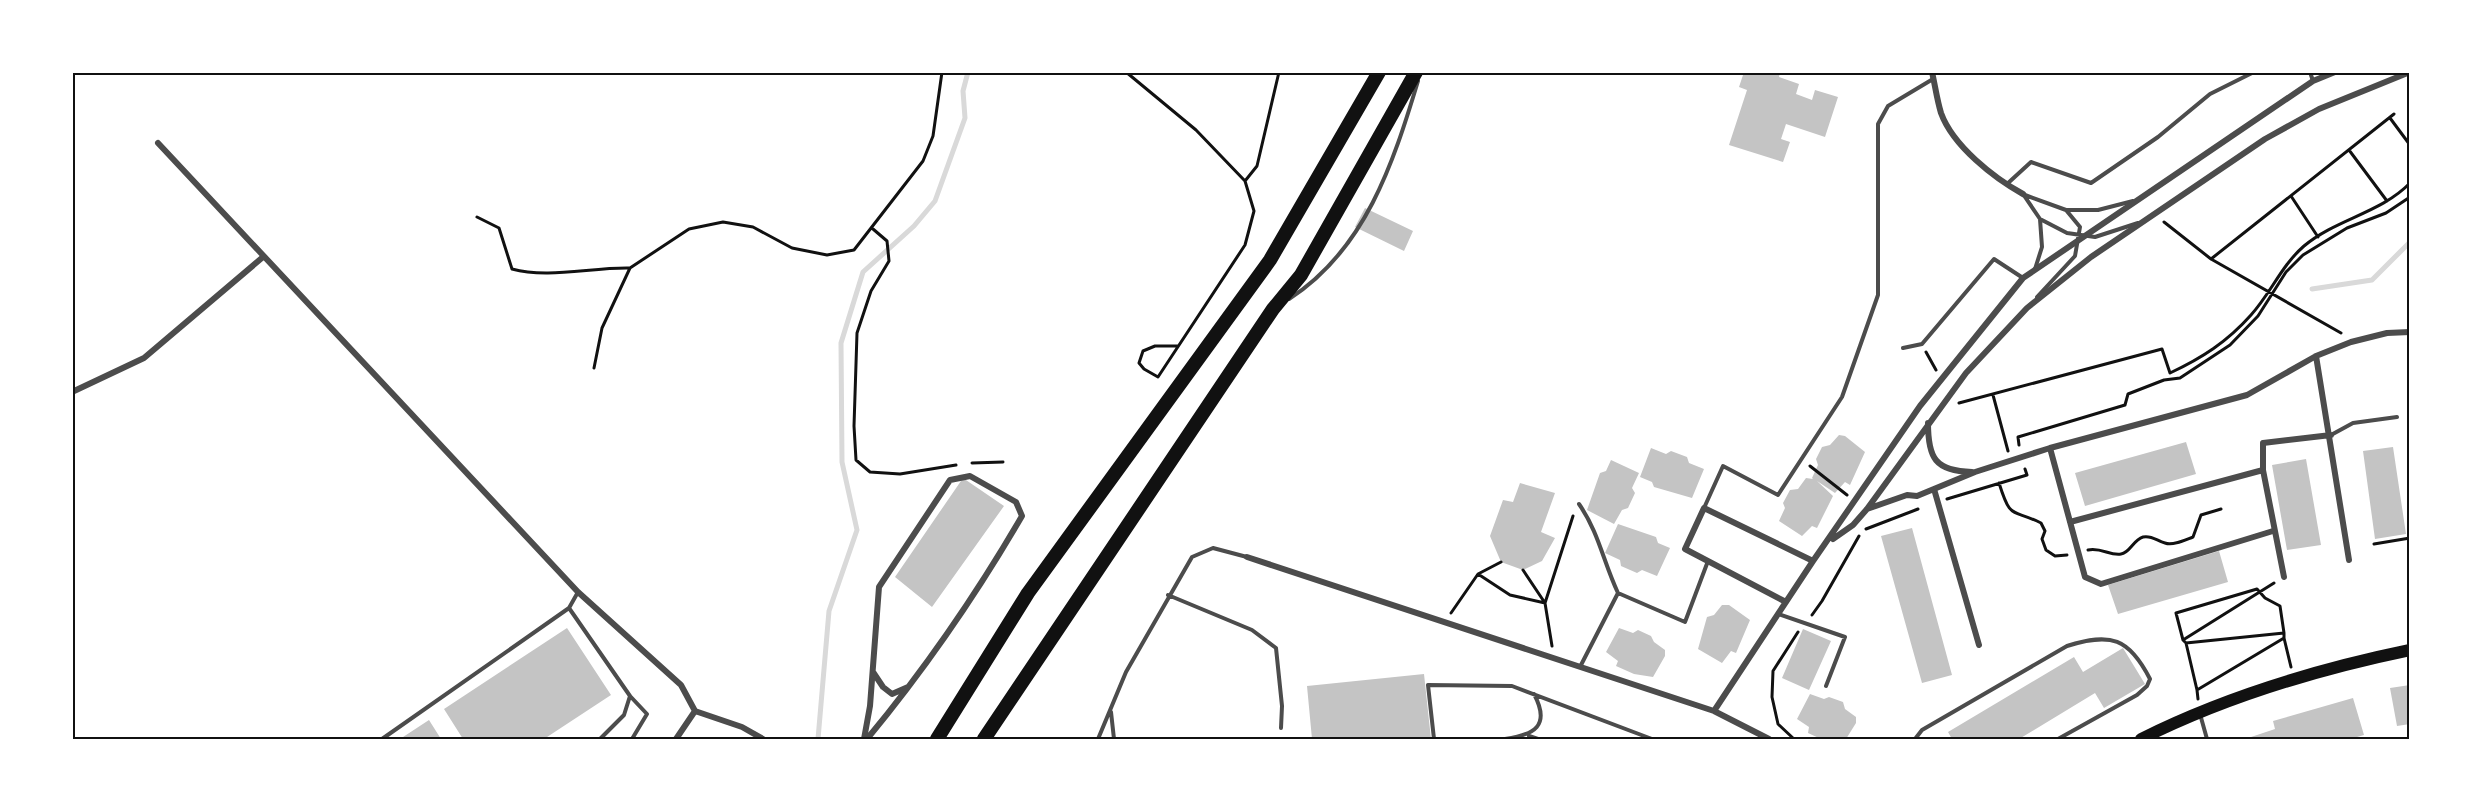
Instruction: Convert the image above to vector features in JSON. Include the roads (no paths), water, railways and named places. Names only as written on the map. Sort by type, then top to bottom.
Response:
[{"type":"highway","points":[[937,739],[1028,593],[1270,260],[1379,72]]},
{"type":"highway","points":[[984,739],[1273,309],[1301,274],[1416,72]]},
{"type":"main road","points":[[2141,739],[2199,713],[2294,680],[2368,659],[2410,650]]},
{"type":"street","points":[[1714,711],[1813,561],[1828,543],[1893,446],[1941,380],[2023,278],[2080,237],[2313,81],[2335,72]]},
{"type":"street","points":[[1828,543],[1853,525],[1868,509],[1966,373],[2027,308],[2091,257],[2265,139],[2319,110],[2410,72]]},
{"type":"street","points":[[1932,75],[1942,115],[1967,152],[2006,185],[2023,194]]},
{"type":"street","points":[[158,143],[578,592],[681,685],[695,711],[742,727],[763,739]]},
{"type":"street","points":[[72,392],[144,358],[263,257]]},
{"type":"street","points":[[1868,509],[1907,495],[1917,496],[1975,472],[2050,448],[2247,395],[2316,357],[2356,341],[2387,333],[2410,332]]},
{"type":"street","points":[[2316,357],[2331,435],[2349,560]]},
{"type":"street","points":[[1928,423],[1930,450],[1934,459],[1948,470],[1975,472]]},
{"type":"street","points":[[2284,577],[2273,531],[2263,470],[2263,443],[2331,435]]},
{"type":"street","points":[[2050,448],[2085,577],[2101,584],[2273,531]]},
{"type":"street","points":[[2070,522],[2263,470]]},
{"type":"street","points":[[970,476],[1016,502],[1022,516],[993,567],[909,687],[866,739],[879,587],[950,480],[970,476]]},
{"type":"street","points":[[1935,489],[1979,645]]},
{"type":"street","points":[[1786,602],[1685,549],[1704,508],[1813,561]]},
{"type":"street","points":[[1247,557],[1581,665],[1714,711],[1769,739]]},
{"type":"street","points":[[873,671],[883,687],[892,694],[909,687]]},
{"type":"street","points":[[676,739],[695,711]]},
{"type":"lane","points":[[1273,309],[1308,287],[1342,254],[1369,211],[1404,127],[1420,72]]},
{"type":"lane","points":[[2006,185],[2031,162],[2091,183],[2158,137],[2210,94],[2254,72]]},
{"type":"lane","points":[[2310,72],[2313,81]]},
{"type":"lane","points":[[1704,508],[1724,466],[1778,495],[1842,397],[1878,295],[1878,124],[1888,106],[1932,75]]},
{"type":"lane","points":[[2023,194],[2066,210],[2098,210],[2137,200]]},
{"type":"lane","points":[[2023,194],[2040,219],[2080,237],[2095,237],[2148,219]]},
{"type":"lane","points":[[2027,308],[2075,255],[2080,227],[2066,210]]},
{"type":"lane","points":[[2035,269],[2042,247],[2040,219]]},
{"type":"lane","points":[[1903,348],[1922,344],[1994,259],[2023,278]]},
{"type":"lane","points":[[2331,435],[2353,423],[2397,417]]},
{"type":"lane","points":[[1580,504],[1595,526],[1606,567],[1618,593],[1684,622],[1708,561]]},
{"type":"lane","points":[[1098,739],[1126,672],[1168,595],[1192,557],[1214,548],[1247,557]]},
{"type":"lane","points":[[382,739],[570,608],[578,592]]},
{"type":"lane","points":[[1581,665],[1618,593]]},
{"type":"lane","points":[[1168,595],[1252,630],[1276,648],[1282,706],[1281,728]]},
{"type":"lane","points":[[570,608],[630,696],[647,714],[632,739]]},
{"type":"lane","points":[[1778,614],[1845,637],[1826,686]]},
{"type":"lane","points":[[1915,739],[1922,730],[2067,646],[2094,639],[2114,639],[2123,642],[2142,664],[2150,679],[2148,686],[2137,695],[2060,739]]},
{"type":"lane","points":[[1434,739],[1428,685],[1512,686],[1652,739]]},
{"type":"lane","points":[[1528,736],[1538,727],[1541,715],[1533,693]]},
{"type":"lane","points":[[600,739],[624,715],[630,696]]},
{"type":"lane","points":[[1111,711],[1114,739]]},
{"type":"lane","points":[[2199,713],[2207,739]]},
{"type":"lane","points":[[1505,739],[1528,736],[1538,739]]},
{"type":"waterway","points":[[818,739],[829,611],[857,530],[842,462],[841,343],[863,272],[914,226],[935,201],[965,118],[963,91],[968,72]]},
{"type":"waterway","points":[[2312,289],[2372,280],[2410,242]]}]
